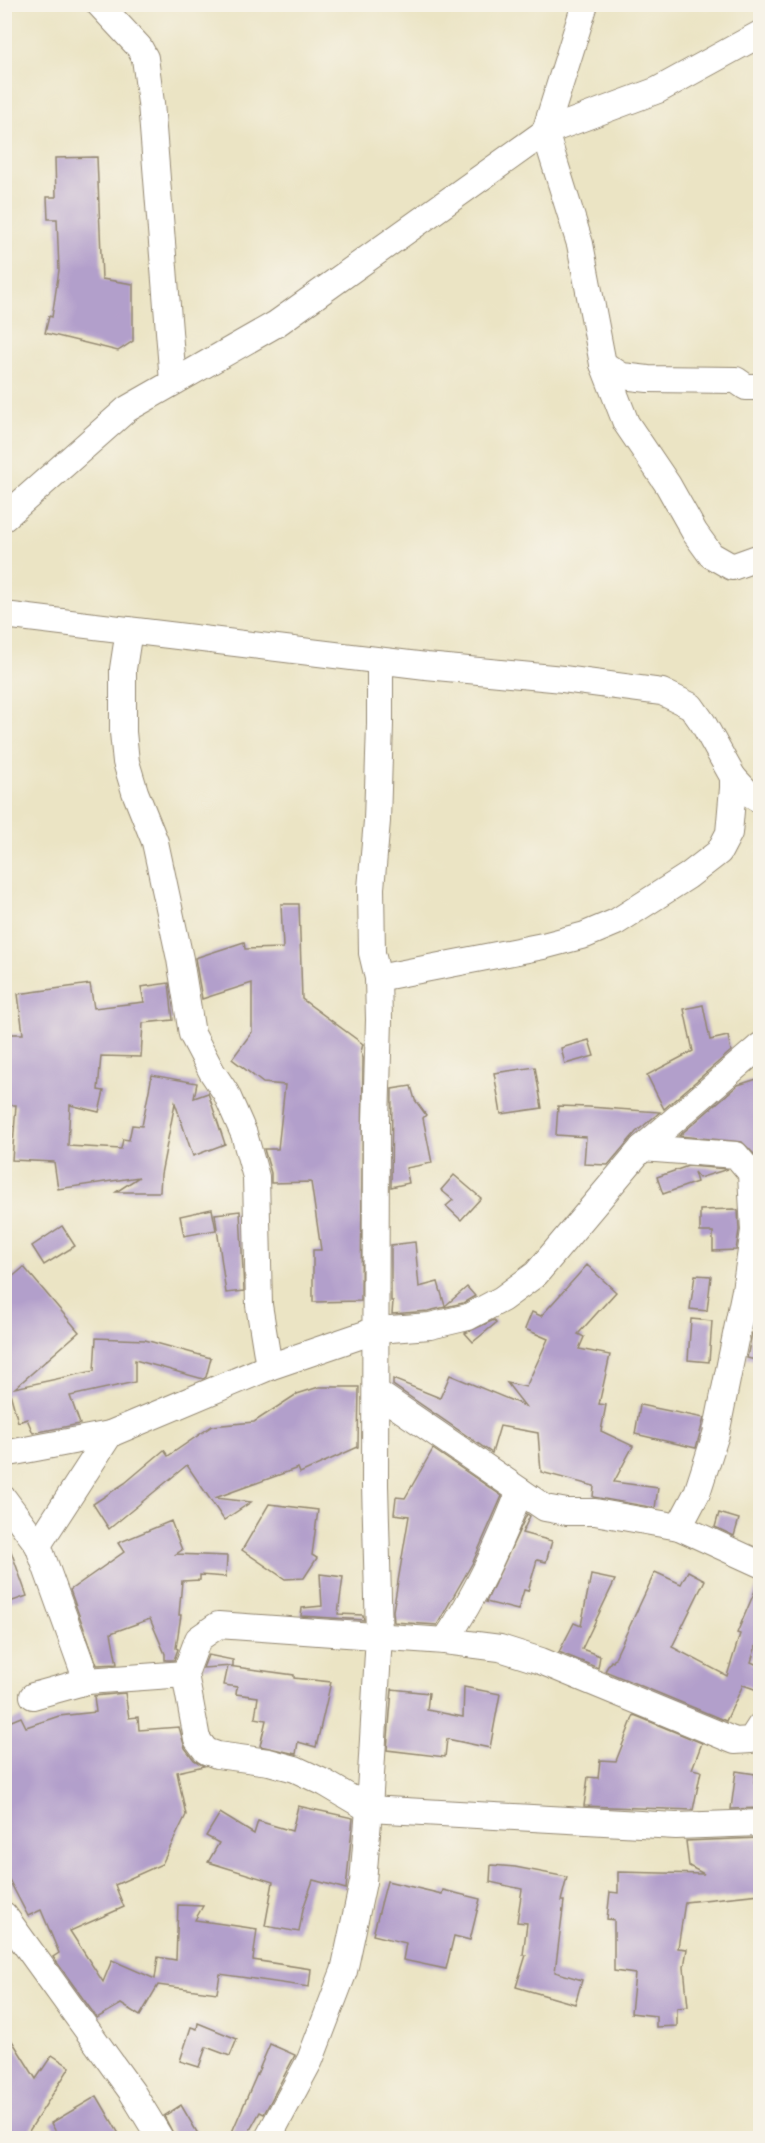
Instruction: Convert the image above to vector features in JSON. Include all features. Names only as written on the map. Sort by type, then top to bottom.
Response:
[{"type":"street","points":[[99,4],[139,47],[145,58],[152,103],[173,382]]},
{"type":"street","points":[[585,4],[545,132],[580,244],[603,364],[626,423],[668,484],[695,533],[711,555],[732,567],[760,557]]},
{"type":"street","points":[[4,518],[127,409],[276,324],[545,132],[657,90],[760,34]]},
{"type":"street","points":[[603,364],[621,376],[648,380],[736,380],[746,387],[760,387]]},
{"type":"street","points":[[4,615],[380,661],[563,679],[662,692],[691,706],[733,777],[747,792],[760,800]]},
{"type":"street","points":[[129,630],[123,669],[123,732],[126,762],[155,842],[180,959],[192,1034],[226,1093],[244,1134],[256,1177],[260,1305],[269,1366]]},
{"type":"street","points":[[268,2139],[310,2060],[344,1971],[363,1882],[369,1809],[379,1635],[375,1485],[376,1121],[379,1020],[378,978],[372,953],[371,888],[377,821],[380,661]]},
{"type":"street","points":[[378,978],[543,946],[585,935],[616,922],[688,876],[719,852],[729,833],[733,777]]},
{"type":"street","points":[[4,1454],[110,1434],[269,1366],[377,1330],[430,1326],[468,1317],[502,1299],[536,1274],[642,1148],[760,1046]]},
{"type":"street","points":[[642,1148],[736,1155],[751,1173],[754,1231],[745,1290],[716,1434],[697,1493],[679,1527]]},
{"type":"street","points":[[376,1392],[545,1508],[567,1512],[595,1512],[679,1527],[760,1564]]},
{"type":"street","points":[[38,1545],[110,1434]]},
{"type":"street","points":[[445,1641],[467,1609],[482,1579],[520,1491]]},
{"type":"street","points":[[4,1499],[38,1545],[87,1682]]},
{"type":"street","points":[[760,1726],[751,1740],[735,1741],[541,1661],[500,1648],[379,1635],[218,1624],[198,1639],[185,1674],[196,1739],[207,1751],[217,1755],[269,1762],[295,1769],[325,1783],[369,1809],[676,1826],[760,1823]]},
{"type":"street","points":[[33,1696],[87,1682],[185,1674]]},
{"type":"street","points":[[4,1915],[132,2092],[160,2139]]},
{"type":"building","points":[[97,157],[102,279],[133,284],[133,341],[118,351],[45,333],[49,316],[52,317],[59,270],[57,219],[48,219],[47,197],[56,197],[55,158]]},
{"type":"building","points":[[281,904],[299,904],[302,999],[363,1044],[361,1052],[363,1058],[361,1301],[313,1302],[313,1250],[321,1250],[311,1182],[271,1183],[271,1173],[264,1149],[278,1149],[285,1085],[263,1083],[232,1059],[252,1032],[252,983],[202,999],[195,958],[244,942],[245,949],[283,948]]},
{"type":"building","points":[[169,983],[173,1020],[143,1023],[141,1057],[101,1056],[98,1090],[104,1091],[99,1112],[70,1105],[68,1146],[121,1149],[123,1139],[129,1140],[132,1125],[142,1126],[152,1075],[197,1083],[194,1098],[208,1093],[225,1144],[193,1156],[175,1103],[161,1174],[160,1192],[116,1192],[139,1177],[58,1189],[54,1162],[12,1160],[16,1105],[4,1105],[4,1034],[23,1034],[18,994],[90,984],[94,1008],[144,1002],[141,987]]},
{"type":"building","points":[[703,1005],[710,1040],[728,1036],[731,1051],[664,1109],[647,1075],[693,1051],[684,1009]]},
{"type":"building","points":[[589,1040],[594,1056],[565,1064],[561,1048]]},
{"type":"building","points":[[535,1067],[542,1108],[501,1114],[494,1073]]},
{"type":"building","points":[[760,1078],[760,1160],[742,1142],[679,1136],[738,1085]]},
{"type":"building","points":[[411,1086],[415,1100],[426,1115],[423,1118],[432,1163],[406,1168],[409,1183],[391,1187],[392,1089]]},
{"type":"building","points":[[558,1106],[660,1112],[636,1132],[608,1165],[584,1164],[586,1137],[556,1135]]},
{"type":"building","points":[[688,1166],[728,1169],[699,1178],[694,1172],[697,1182],[663,1194],[657,1177]]},
{"type":"building","points":[[454,1175],[481,1198],[461,1220],[446,1206],[453,1200],[441,1190]]},
{"type":"building","points":[[212,1209],[216,1230],[184,1236],[180,1216]]},
{"type":"building","points":[[734,1209],[738,1211],[739,1230],[736,1250],[713,1251],[713,1232],[700,1232],[700,1210]]},
{"type":"building","points":[[240,1211],[244,1291],[226,1293],[215,1214]]},
{"type":"building","points":[[62,1226],[75,1246],[44,1265],[32,1246]]},
{"type":"building","points":[[415,1242],[419,1287],[438,1282],[445,1306],[467,1287],[475,1296],[463,1303],[428,1311],[392,1314],[391,1245]]},
{"type":"building","points":[[587,1265],[616,1292],[578,1334],[584,1337],[579,1349],[610,1355],[599,1404],[606,1405],[601,1431],[633,1446],[614,1482],[658,1488],[655,1508],[593,1497],[594,1486],[541,1472],[538,1433],[500,1426],[492,1453],[393,1385],[393,1379],[440,1398],[450,1375],[525,1406],[507,1383],[526,1387],[548,1339],[525,1329],[532,1312],[541,1316]]},
{"type":"building","points":[[24,1267],[79,1332],[15,1388],[94,1371],[96,1338],[145,1340],[211,1358],[206,1377],[203,1379],[135,1360],[135,1382],[70,1396],[80,1424],[33,1433],[27,1419],[18,1422],[10,1393],[4,1397],[4,1284]]},
{"type":"building","points":[[695,1275],[711,1276],[707,1311],[690,1309]]},
{"type":"building","points":[[691,1319],[712,1321],[709,1362],[688,1360]]},
{"type":"building","points":[[494,1320],[496,1323],[473,1342],[465,1333]]},
{"type":"building","points":[[752,1333],[760,1334],[760,1361],[747,1358]]},
{"type":"building","points":[[319,1387],[359,1387],[358,1447],[300,1473],[298,1468],[215,1498],[251,1502],[224,1520],[187,1465],[109,1529],[93,1504],[125,1483],[164,1450],[168,1456],[212,1426],[254,1422],[297,1394]]},
{"type":"building","points":[[640,1405],[704,1418],[696,1448],[635,1434]]},
{"type":"building","points":[[433,1449],[502,1496],[473,1562],[437,1625],[394,1622],[393,1611],[409,1516],[394,1514],[396,1497],[405,1498]]},
{"type":"building","points":[[269,1504],[318,1510],[312,1555],[317,1558],[304,1578],[285,1579],[242,1550]]},
{"type":"building","points":[[719,1513],[739,1519],[734,1536],[715,1527]]},
{"type":"building","points":[[527,1514],[530,1516],[522,1533],[552,1541],[546,1562],[537,1560],[528,1591],[524,1590],[518,1610],[486,1602]]},
{"type":"building","points":[[171,1521],[182,1550],[176,1554],[227,1556],[226,1577],[200,1575],[200,1580],[182,1581],[179,1615],[181,1615],[176,1648],[178,1649],[174,1660],[165,1660],[165,1654],[150,1619],[111,1633],[117,1664],[97,1665],[70,1590],[124,1552],[118,1543]]},
{"type":"building","points":[[4,1540],[7,1540],[27,1596],[4,1604]]},
{"type":"building","points":[[688,1571],[705,1580],[672,1647],[727,1676],[740,1634],[737,1633],[760,1579],[760,1633],[751,1662],[760,1666],[760,1691],[743,1685],[726,1721],[605,1671],[611,1661],[613,1662],[655,1572],[681,1584]]},
{"type":"building","points":[[320,1574],[343,1577],[338,1614],[363,1615],[364,1620],[301,1616],[302,1608],[322,1606]]},
{"type":"building","points":[[591,1575],[615,1580],[582,1649],[600,1656],[598,1668],[559,1652],[574,1623],[581,1626]]},
{"type":"building","points":[[208,1655],[233,1660],[233,1666],[203,1668]]},
{"type":"building","points":[[228,1666],[331,1682],[316,1747],[298,1742],[296,1754],[260,1746],[266,1720],[255,1718],[258,1697],[236,1694],[237,1687],[224,1685]]},
{"type":"building","points":[[464,1687],[500,1694],[490,1748],[447,1739],[445,1757],[387,1750],[392,1689],[429,1693],[427,1710],[463,1717]]},
{"type":"building","points":[[125,1693],[129,1718],[138,1717],[139,1730],[179,1727],[185,1748],[194,1760],[204,1766],[177,1772],[186,1815],[162,1864],[115,1885],[124,1907],[70,1931],[103,1982],[112,1960],[155,1979],[158,1957],[176,1960],[178,1905],[203,1906],[195,1920],[257,1929],[253,1960],[311,1969],[309,1987],[220,1974],[217,1993],[158,1985],[140,2016],[121,2004],[97,2018],[53,1957],[59,1953],[41,1910],[28,1916],[4,1870],[4,1724],[21,1717],[26,1727],[59,1716],[96,1712],[94,1696]]},
{"type":"building","points":[[634,1715],[702,1743],[692,1769],[701,1771],[693,1810],[584,1806],[588,1777],[598,1778],[600,1760],[616,1761]]},
{"type":"building","points":[[736,1771],[755,1774],[754,1783],[760,1783],[760,1808],[731,1809]]},
{"type":"building","points":[[298,1806],[353,1818],[346,1889],[313,1880],[303,1909],[299,1932],[265,1926],[273,1882],[208,1862],[219,1843],[206,1836],[220,1813],[254,1834],[258,1821],[292,1831]]},
{"type":"building","points":[[760,1838],[760,1894],[685,1902],[678,1948],[687,1949],[684,1967],[688,2007],[677,2008],[677,2026],[656,2027],[656,2016],[631,2013],[635,1974],[614,1971],[614,1920],[607,1919],[610,1892],[618,1893],[618,1872],[704,1874],[689,1866],[686,1841]]},
{"type":"building","points":[[491,1865],[567,1877],[561,1901],[564,1901],[555,1972],[582,1980],[575,2004],[516,1987],[526,1955],[523,1955],[527,1923],[517,1922],[522,1889],[490,1882]]},
{"type":"building","points":[[387,1881],[442,1894],[443,1890],[480,1899],[470,1940],[454,1936],[446,1969],[403,1960],[406,1943],[373,1935]]},
{"type":"building","points":[[198,2023],[237,2039],[230,2056],[206,2047],[199,2067],[180,2061],[191,2027],[197,2029]]},
{"type":"building","points":[[4,2028],[36,2079],[52,2055],[70,2067],[24,2139],[4,2139]]},
{"type":"building","points":[[270,2044],[295,2055],[264,2114],[260,2112],[245,2139],[229,2139]]},
{"type":"building","points":[[97,2096],[122,2139],[60,2139],[51,2123]]},
{"type":"building","points":[[181,2105],[201,2139],[176,2139],[164,2116]]}]
